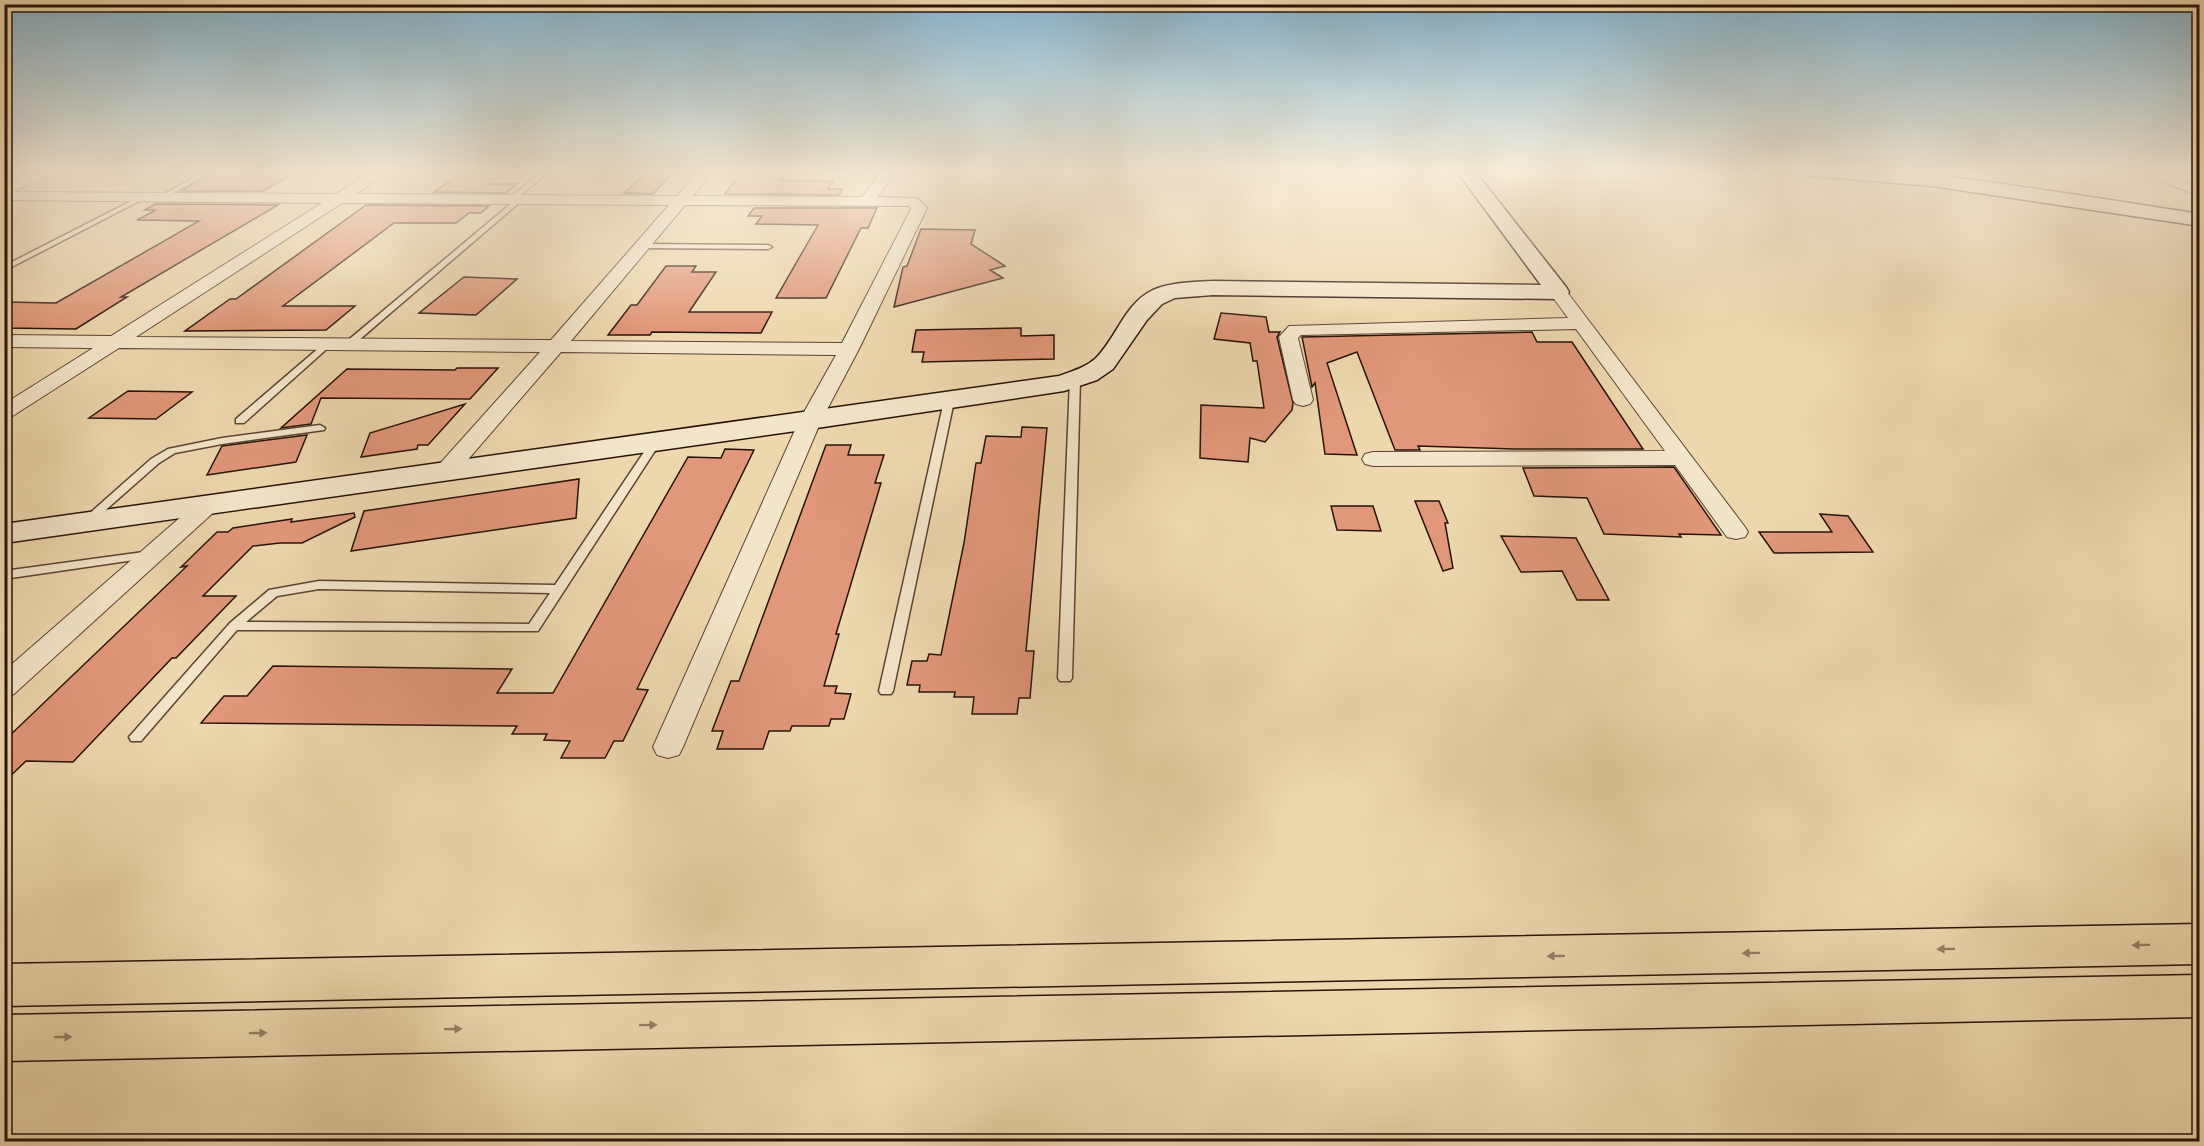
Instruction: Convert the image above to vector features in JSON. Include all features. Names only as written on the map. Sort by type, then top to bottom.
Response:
[{"type":"highway","points":[[4,985],[2199,944]]},
{"type":"highway","points":[[4,1038],[2199,996]]},
{"type":"street","points":[[4,413],[300,223]]},
{"type":"street","points":[[444,473],[661,223]]},
{"type":"street","points":[[668,747],[810,421],[849,350],[911,223]]},
{"type":"street","points":[[1506,223],[1736,532]]},
{"type":"street","points":[[4,534],[207,507],[1064,383],[1095,371],[1110,357],[1141,310],[1155,298],[1175,291],[1213,288],[1558,292]]},
{"type":"street","points":[[1303,400],[1288,337],[1296,330],[1581,323]]},
{"type":"street","points":[[4,341],[849,350]]},
{"type":"street","points":[[1373,459],[1681,458]]},
{"type":"street","points":[[4,687],[207,507]]},
{"type":"lane","points":[[4,268],[92,223]]},
{"type":"lane","points":[[349,344],[488,223]]},
{"type":"lane","points":[[642,246],[768,247]]},
{"type":"lane","points":[[240,420],[327,344]]},
{"type":"lane","points":[[1065,678],[1076,379]]},
{"type":"lane","points":[[886,691],[949,401]]},
{"type":"lane","points":[[84,524],[155,461],[172,451],[222,441],[320,428]]},
{"type":"lane","points":[[234,627],[533,628],[655,443]]},
{"type":"lane","points":[[4,575],[156,554]]},
{"type":"lane","points":[[136,736],[234,627],[273,593],[319,585],[559,589]]},
{"type":"building","points":[[195,223],[246,223],[121,297],[127,297],[76,329],[4,328],[4,302],[56,303]]},
{"type":"building","points":[[340,223],[393,223],[283,306],[355,306],[326,330],[185,331],[230,299],[236,299]]},
{"type":"building","points":[[870,223],[868,228],[861,228],[826,298],[776,298],[818,225],[756,224]]},
{"type":"building","points":[[921,229],[975,230],[971,244],[1005,266],[990,270],[1003,278],[894,307],[903,267],[907,266]]},
{"type":"building","points":[[666,266],[696,266],[692,272],[716,272],[689,312],[772,312],[761,333],[652,332],[650,335],[608,335],[631,305],[637,305]]},
{"type":"building","points":[[464,277],[517,279],[476,315],[419,313]]},
{"type":"building","points":[[1221,313],[1266,317],[1269,332],[1280,332],[1277,337],[1293,403],[1292,410],[1265,442],[1250,438],[1248,462],[1200,458],[1201,405],[1264,408],[1257,361],[1253,361],[1250,343],[1214,339]]},
{"type":"building","points":[[1021,328],[1021,336],[1054,335],[1054,359],[922,362],[924,352],[912,352],[916,330]]},
{"type":"building","points":[[1532,332],[1537,342],[1572,342],[1643,449],[1418,446],[1420,450],[1395,450],[1357,352],[1327,363],[1357,455],[1325,454],[1315,383],[1312,387],[1302,337]]},
{"type":"building","points":[[457,368],[498,368],[470,399],[321,398],[311,424],[281,428],[347,369],[455,370]]},
{"type":"building","points":[[128,391],[192,392],[156,419],[89,418]]},
{"type":"building","points":[[465,404],[428,445],[418,445],[417,449],[361,457],[370,433]]},
{"type":"building","points":[[1022,427],[1047,428],[1026,651],[1034,651],[1030,698],[1019,698],[1017,714],[972,714],[974,697],[954,697],[955,692],[919,692],[920,685],[907,685],[912,661],[927,661],[929,654],[941,655],[964,543],[976,463],[981,463],[986,436],[1021,437]]},
{"type":"building","points":[[307,435],[296,462],[207,475],[222,446]]},
{"type":"building","points":[[826,445],[851,445],[848,455],[884,455],[875,483],[881,483],[836,634],[839,634],[824,686],[837,686],[835,693],[851,694],[844,719],[831,719],[829,726],[792,726],[790,731],[769,731],[763,749],[717,749],[723,731],[712,731],[731,681],[739,681]]},
{"type":"building","points":[[725,449],[754,450],[637,689],[648,690],[623,741],[614,741],[605,758],[561,758],[570,741],[544,740],[547,734],[512,734],[517,726],[201,723],[224,696],[247,696],[273,666],[512,669],[497,693],[553,693],[688,457],[721,458]]},
{"type":"building","points":[[1674,467],[1721,535],[1679,534],[1681,537],[1604,534],[1587,498],[1534,496],[1523,468]]},
{"type":"building","points":[[579,479],[576,518],[351,551],[364,511]]},
{"type":"building","points":[[1415,501],[1439,501],[1448,523],[1445,523],[1453,568],[1443,571]]},
{"type":"building","points":[[1331,506],[1373,506],[1381,531],[1337,530]]},
{"type":"building","points":[[354,513],[355,517],[302,543],[253,546],[203,596],[236,596],[176,658],[172,658],[73,762],[26,761],[4,782],[4,741],[187,566],[181,567],[217,532],[228,532],[233,528],[292,519],[291,522]]},
{"type":"building","points":[[1820,514],[1848,516],[1873,552],[1774,553],[1759,532],[1832,532]]},
{"type":"building","points":[[1501,536],[1576,538],[1609,600],[1577,600],[1562,571],[1521,572]]}]
